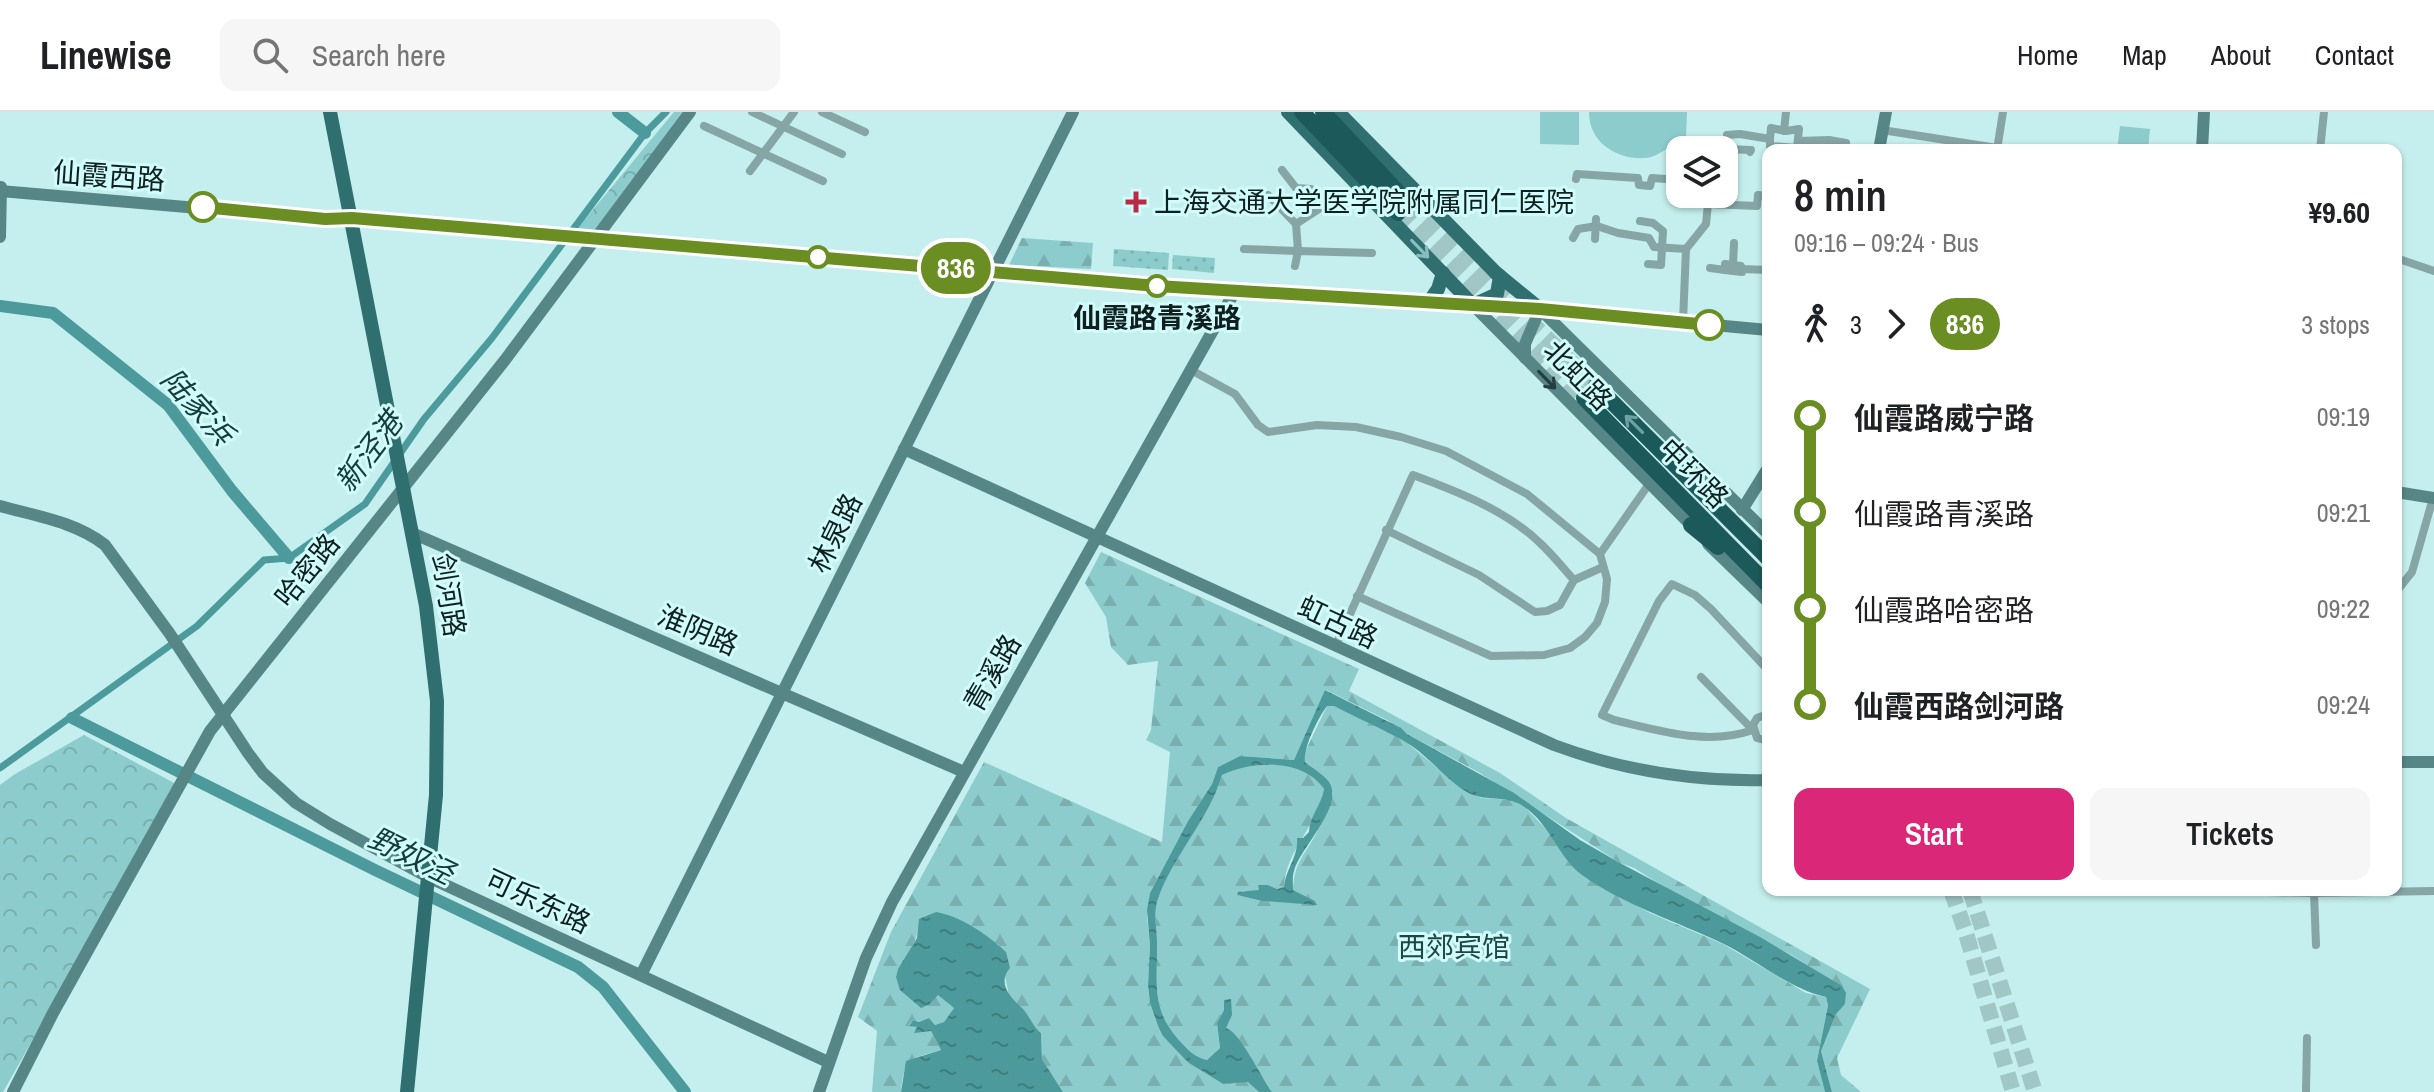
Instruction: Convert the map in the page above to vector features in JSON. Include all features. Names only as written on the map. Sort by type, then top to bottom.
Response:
[{"type":"highway","points":[[1302,112],[1403,208],[1323,112]]},
{"type":"highway","name":"中环路","points":[[1596,386],[1762,552]]},
{"type":"highway","name":"中环路","points":[[1584,398],[1762,580]]},
{"type":"highway","points":[[1691,525],[1762,581]]},
{"type":"main road","name":"剑河路","points":[[330,112],[426,606],[437,701],[436,795],[407,1092]]},
{"type":"main road","name":"北虹路","points":[[1288,112],[1473,305]]},
{"type":"main road","name":"北虹路","points":[[1338,112],[1500,276],[1540,309]]},
{"type":"main road","points":[[1429,302],[1438,289],[1443,273]]},
{"type":"main road","points":[[1473,305],[1497,294],[1500,276]]},
{"type":"street","name":"哈密路","points":[[13,1092],[183,775],[223,713],[402,481],[505,360],[690,112]]},
{"type":"street","points":[[752,112],[842,154]]},
{"type":"street","points":[[750,171],[794,112]]},
{"type":"street","points":[[822,112],[865,132]]},
{"type":"street","name":"林泉路","points":[[641,975],[1073,112]]},
{"type":"street","points":[[1784,131],[1786,112]]},
{"type":"street","points":[[1880,144],[1886,112]]},
{"type":"street","points":[[1998,144],[2001,112]]},
{"type":"street","points":[[2202,144],[2204,112]]},
{"type":"street","points":[[2321,144],[2324,112]]},
{"type":"street","points":[[704,126],[823,181]]},
{"type":"street","points":[[1770,144],[1771,128],[1784,131],[1799,129],[1798,144]]},
{"type":"street","points":[[1882,130],[1967,144]]},
{"type":"street","points":[[1740,134],[1739,150],[1750,152]]},
{"type":"street","points":[[1727,135],[1770,139]]},
{"type":"street","points":[[1798,141],[1846,143]]},
{"type":"street","points":[[1282,170],[1296,188],[1311,189],[1322,207]]},
{"type":"street","points":[[1576,179],[1577,174],[1638,178],[1639,185],[1650,186],[1652,178],[1666,179]]},
{"type":"street","name":"仙霞西路","points":[[1,189],[325,219],[352,218],[596,237],[1235,291],[1540,309],[1762,329]]},
{"type":"street","points":[[0,237],[1,189]]},
{"type":"street","points":[[1296,224],[1322,207],[1341,207],[1363,190]]},
{"type":"street","points":[[1241,194],[1268,195],[1296,224],[1298,251],[1295,266]]},
{"type":"street","points":[[1738,205],[1757,206],[1758,195],[1762,195]]},
{"type":"street","points":[[1683,322],[1686,249],[1706,224],[1708,208]]},
{"type":"street","points":[[1640,221],[1653,223],[1663,231],[1661,265]]},
{"type":"street","points":[[1595,222],[1618,237],[1642,235],[1653,242],[1654,247],[1686,249]]},
{"type":"street","points":[[1573,238],[1578,229],[1595,222]]},
{"type":"street","points":[[1595,222],[1595,239]]},
{"type":"street","points":[[1734,243],[1734,268]]},
{"type":"street","points":[[1244,249],[1372,253]]},
{"type":"street","points":[[2402,260],[2434,271]]},
{"type":"street","points":[[1648,264],[1672,266]]},
{"type":"street","points":[[1710,268],[1762,270]]},
{"type":"street","name":"青溪路","points":[[819,1092],[866,958],[883,921],[1235,291]]},
{"type":"street","name":"北虹路","points":[[1473,305],[1762,596]]},
{"type":"street","points":[[1525,358],[1525,344],[1540,309]]},
{"type":"street","name":"北虹路","points":[[1540,309],[1762,528]]},
{"type":"street","points":[[1191,370],[1235,394],[1258,425],[1268,432],[1317,425],[1356,427],[1446,451],[1527,494],[1600,554],[1607,579],[1605,602],[1597,623],[1570,648],[1544,655],[1491,656],[1357,596]]},
{"type":"street","name":"虹古路","points":[[904,449],[1519,731],[1583,756],[1657,775],[1762,780]]},
{"type":"street","points":[[1335,647],[1413,475],[1456,491],[1512,521],[1540,542],[1574,580]]},
{"type":"street","points":[[1742,510],[1762,478]]},
{"type":"street","points":[[1600,554],[1649,484]]},
{"type":"street","points":[[2402,493],[2433,498],[2412,572],[2402,584]]},
{"type":"street","name":"可乐东路","points":[[0,506],[92,534],[105,545],[170,634],[263,773],[296,803],[427,884],[641,975],[828,1062]]},
{"type":"street","points":[[1386,530],[1479,575],[1535,612],[1560,605],[1574,580],[1603,567]]},
{"type":"street","name":"淮阴路","points":[[412,533],[964,772]]},
{"type":"street","points":[[1753,730],[1731,738],[1702,738],[1602,715],[1659,601],[1672,584],[1695,595],[1711,609],[1762,664]]},
{"type":"street","points":[[1701,677],[1753,730],[1757,738],[1762,739]]},
{"type":"street","points":[[1753,730],[1757,718],[1762,716]]},
{"type":"street","points":[[2402,762],[2434,762]]},
{"type":"street","points":[[2402,892],[2434,891]]},
{"type":"street","points":[[2314,896],[2316,945]]},
{"type":"street","points":[[2306,1092],[2307,1038]]},
{"type":"green space","points":[[674,112],[682,112],[595,232],[576,230]]},
{"type":"green space","points":[[1540,112],[1579,112],[1579,145],[1540,144]]},
{"type":"green space","points":[[1589,112],[1687,112],[1686,136],[1666,136],[1666,150],[1646,158],[1625,156],[1607,147],[1599,141],[1590,123]]},
{"type":"green space","points":[[2120,126],[2150,129],[2149,144],[2118,144]]},
{"type":"green space","points":[[1022,238],[1093,243],[1091,269],[1009,265]]},
{"type":"green space","points":[[1114,249],[1169,253],[1168,270],[1113,266]]},
{"type":"green space","points":[[1173,255],[1215,258],[1214,273],[1172,269]]},
{"type":"green space","points":[[1101,552],[1359,669],[1349,691],[1500,773],[1566,818],[1870,989],[1837,1058],[1841,1075],[1861,1092],[1832,1092],[1821,1051],[1836,1014],[1816,971],[1620,863],[1480,773],[1387,720],[1326,690],[1294,760],[1240,756],[1218,767],[1212,784],[1188,821],[1150,893],[1147,917],[1150,946],[1148,985],[1158,1026],[1200,1070],[1223,1084],[1248,1081],[1259,1092],[1063,1092],[1042,1059],[1041,1033],[1009,996],[999,945],[945,914],[918,927],[915,941],[896,977],[930,1004],[938,994],[954,1008],[944,1022],[935,1025],[929,1018],[919,1022],[913,1020],[909,1025],[917,1027],[915,1032],[931,1031],[941,1050],[910,1061],[904,1072],[901,1092],[872,1092],[877,1031],[858,1017],[891,932],[984,762],[1162,842],[1170,752],[1146,740],[1151,730],[1158,661],[1128,665],[1111,647],[1106,617],[1085,583]]},
{"type":"green space","name":"西郊宾馆","points":[[1327,706],[1334,706],[1405,741],[1466,792],[1481,798],[1511,800],[1524,806],[1600,886],[1650,913],[1723,944],[1806,993],[1826,997],[1828,1004],[1817,1061],[1825,1092],[1272,1092],[1246,1050],[1226,1028],[1224,1010],[1217,1023],[1220,1048],[1207,1060],[1191,1052],[1169,1027],[1159,1005],[1155,915],[1158,899],[1209,806],[1222,775],[1248,767],[1276,765],[1290,767],[1315,779],[1324,789],[1321,802],[1290,861],[1284,887],[1277,889],[1258,885],[1260,890],[1251,893],[1243,891],[1237,895],[1262,901],[1317,904],[1293,890],[1298,865],[1323,821],[1333,793],[1322,775],[1305,762],[1304,754]]},
{"type":"green space","points":[[84,735],[178,785],[3,1092],[0,1092],[0,785]]},
{"type":"water","points":[[1325,690],[1401,728],[1514,793],[1580,840],[1760,937],[1842,986],[1846,993],[1845,1004],[1836,1014],[1821,1051],[1832,1092],[1825,1092],[1817,1061],[1828,1005],[1826,997],[1799,988],[1724,944],[1599,886],[1574,868],[1540,821],[1523,806],[1509,800],[1472,795],[1412,746],[1334,706],[1327,706],[1319,718],[1305,756],[1305,762],[1329,782],[1331,803],[1293,876],[1293,890],[1317,905],[1262,901],[1237,895],[1238,892],[1259,890],[1258,885],[1277,889],[1284,887],[1297,838],[1303,838],[1309,832],[1323,795],[1324,789],[1315,779],[1290,767],[1276,765],[1248,767],[1222,775],[1209,806],[1158,899],[1155,915],[1157,993],[1169,1027],[1191,1052],[1207,1060],[1220,1048],[1217,1023],[1224,1010],[1224,1000],[1231,999],[1232,1015],[1226,1028],[1244,1046],[1272,1092],[1259,1092],[1248,1082],[1223,1084],[1189,1063],[1163,1036],[1150,1003],[1147,910],[1150,893],[1188,821],[1212,784],[1218,767],[1240,756],[1294,760]]},
{"type":"water","points":[[936,912],[974,927],[1006,952],[1010,968],[1005,979],[1006,989],[1041,1033],[1042,1059],[1063,1092],[901,1092],[906,1061],[941,1050],[931,1031],[914,1033],[917,1027],[909,1026],[913,1020],[919,1022],[929,1018],[935,1025],[944,1022],[954,1008],[938,995],[921,1008],[900,990],[896,977],[917,938],[919,919]]},
{"type":"waterway","points":[[618,112],[645,133]]},
{"type":"waterway","name":"新泾港","points":[[0,768],[197,626],[264,560],[289,558],[365,504],[424,419],[492,338],[645,133],[666,112]]},
{"type":"waterway","name":"陆家浜","points":[[0,306],[53,313],[168,405],[232,491],[289,558]]},
{"type":"waterway","name":"野奴泾","points":[[72,718],[375,870],[578,967],[603,987],[685,1092]]},
{"type":"tunnel","points":[[1408,203],[1596,386]]},
{"type":"tunnel","points":[[1398,213],[1584,398]]},
{"type":"tunnel","points":[[1953,896],[2013,1092]]},
{"type":"tunnel","points":[[1972,896],[2035,1092]]},
{"type":"bus line","name":"836","points":[[203,207],[325,219],[352,218],[596,237],[1157,286],[1540,309],[1709,325]]},
{"type":"place","name":"上海交通大学医学院附属同仁医院","points":[[1136,202]]},
{"type":"place","name":"仙霞路青溪路","points":[[1157,286]]}]
